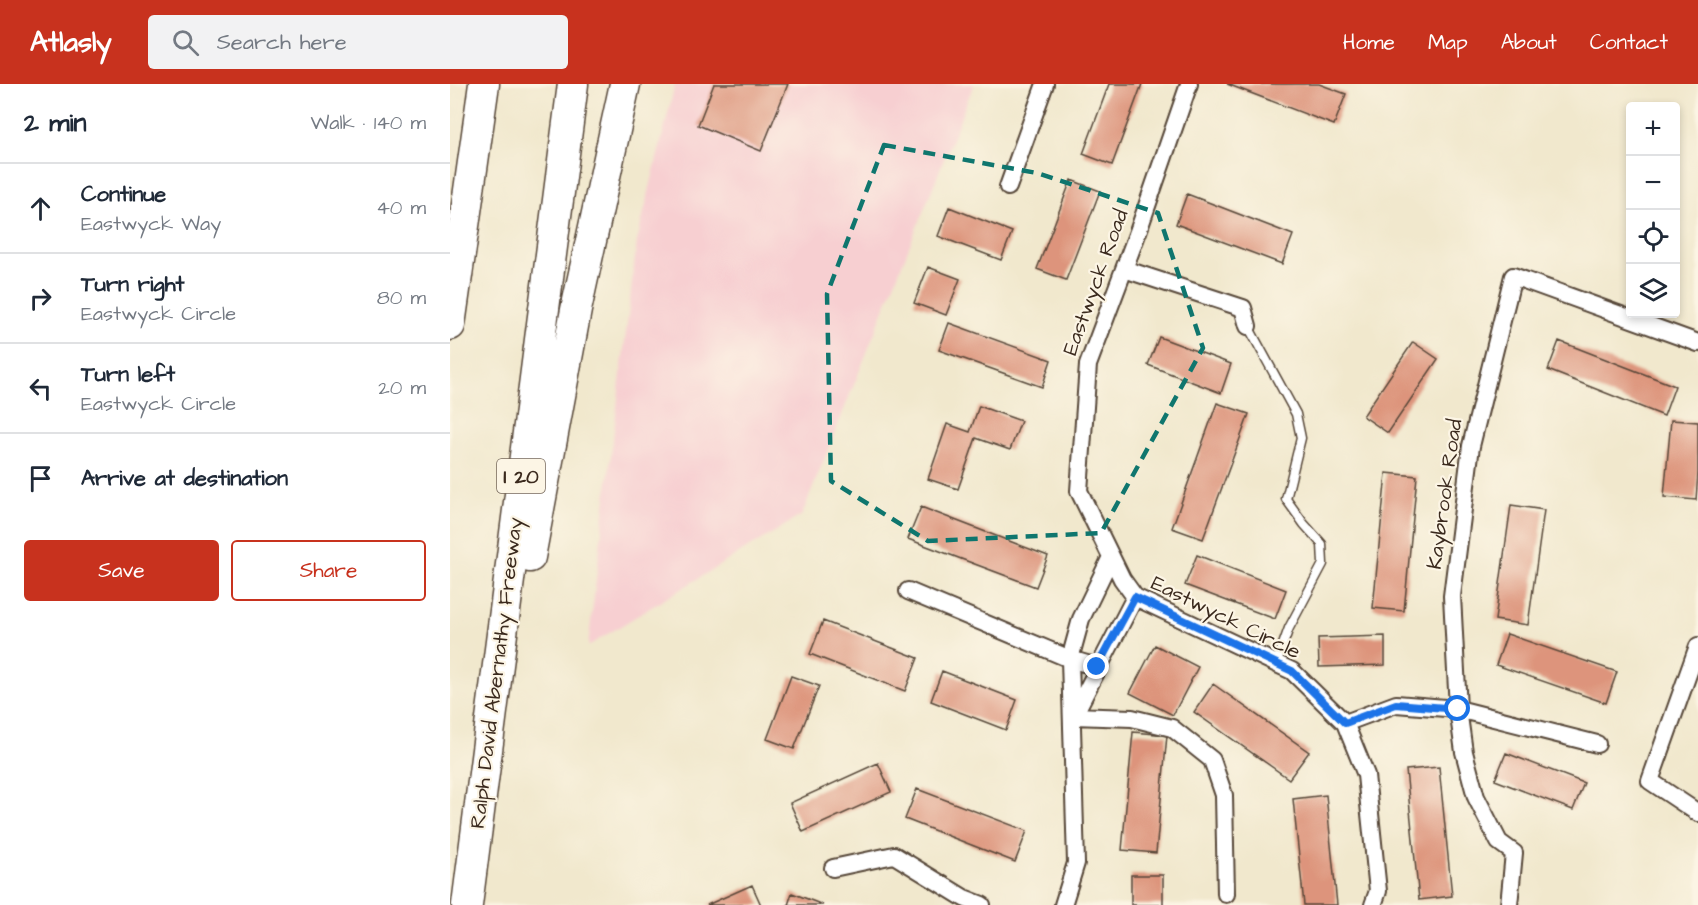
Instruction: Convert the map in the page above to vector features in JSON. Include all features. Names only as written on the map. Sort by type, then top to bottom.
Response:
[{"type":"highway","points":[[450,325],[484,84]]},
{"type":"highway","name":"Ralph David Abernathy Freeway","points":[[466,905],[573,84]]},
{"type":"highway","points":[[471,869],[576,310],[625,84]]},
{"type":"street","points":[[1008,187],[1045,84]]},
{"type":"street","name":"Eastwyck Road","points":[[1135,597],[1122,579],[1079,491],[1088,365],[1189,84]]},
{"type":"street","points":[[1124,269],[1244,308],[1248,326]]},
{"type":"street","name":"Kaybrook Road","points":[[1509,905],[1514,853],[1499,842],[1476,797],[1464,752],[1458,709],[1452,596],[1471,446],[1513,276],[1698,344]]},
{"type":"street","points":[[1111,557],[1081,619],[1070,659],[1073,716],[1132,718],[1172,728],[1212,760],[1224,795],[1226,894]]},
{"type":"street","points":[[908,591],[1070,659],[1097,667]]},
{"type":"street","name":"Eastwyck Circle","points":[[1063,905],[1076,863],[1073,716],[1135,597],[1292,671],[1345,723],[1366,775],[1378,891],[1373,905]]},
{"type":"street","points":[[1698,646],[1650,781],[1698,813]]},
{"type":"street","points":[[1345,723],[1396,704],[1458,709],[1597,744]]},
{"type":"street","points":[[833,868],[894,855],[964,898],[982,905]]},
{"type":"lane","points":[[1248,326],[1296,414],[1301,438],[1286,499],[1322,544],[1323,564],[1289,628],[1276,664]]},
{"type":"highlighted area","points":[[884,145],[1037,173],[1158,213],[1203,348],[1101,533],[928,541],[831,481],[827,294]]},
{"type":"shaded area","points":[[675,84],[974,84],[802,515],[588,646],[637,241]]},
{"type":"building","points":[[714,84],[788,84],[761,151],[698,125]]},
{"type":"building","points":[[1109,84],[1142,84],[1112,165],[1083,154]]},
{"type":"building","points":[[1227,84],[1319,84],[1346,94],[1334,125]]},
{"type":"building","points":[[1071,180],[1100,191],[1066,280],[1037,269]]},
{"type":"building","points":[[1187,194],[1293,235],[1282,264],[1176,224]]},
{"type":"building","points":[[949,207],[1012,232],[1001,260],[938,236]]},
{"type":"building","points":[[928,267],[960,279],[946,315],[914,303]]},
{"type":"building","points":[[949,323],[1051,360],[1042,387],[939,350]]},
{"type":"building","points":[[1159,337],[1231,364],[1221,393],[1148,365]]},
{"type":"building","points":[[1559,341],[1675,386],[1664,416],[1548,370]]},
{"type":"building","points":[[1413,342],[1438,359],[1388,433],[1363,416]]},
{"type":"building","points":[[1217,403],[1249,414],[1203,539],[1172,528]]},
{"type":"building","points":[[979,406],[1021,421],[1010,450],[976,438],[958,489],[928,479],[947,424],[970,432]]},
{"type":"building","points":[[1671,420],[1698,422],[1696,500],[1664,497]]},
{"type":"building","points":[[1386,473],[1417,476],[1404,611],[1373,608]]},
{"type":"building","points":[[1511,505],[1544,510],[1528,625],[1495,620]]},
{"type":"building","points":[[921,507],[1048,556],[1036,587],[908,539]]},
{"type":"building","points":[[1197,555],[1286,590],[1275,619],[1185,585]]},
{"type":"building","points":[[823,621],[918,658],[905,691],[810,654]]},
{"type":"building","points":[[1507,634],[1617,672],[1606,703],[1496,665]]},
{"type":"building","points":[[1385,636],[1385,665],[1319,667],[1318,638]]},
{"type":"building","points":[[1155,645],[1198,667],[1173,715],[1130,693]]},
{"type":"building","points":[[942,671],[1017,700],[1006,730],[931,701]]},
{"type":"building","points":[[791,676],[819,686],[794,749],[767,739]]},
{"type":"building","points":[[1213,684],[1309,752],[1289,779],[1194,712]]},
{"type":"building","points":[[1133,732],[1167,735],[1156,853],[1122,850]]},
{"type":"building","points":[[1506,753],[1584,783],[1573,810],[1495,780]]},
{"type":"building","points":[[878,763],[891,792],[803,832],[790,803]]},
{"type":"building","points":[[1439,767],[1452,896],[1419,900],[1406,770]]},
{"type":"building","points":[[917,789],[1027,831],[1015,862],[905,819]]},
{"type":"building","points":[[1326,795],[1337,905],[1304,905],[1293,799]]},
{"type":"building","points":[[1131,875],[1163,875],[1163,905],[1131,905]]},
{"type":"building","points":[[752,885],[761,905],[707,905]]},
{"type":"building","points":[[792,893],[823,905],[788,905]]},
{"type":"route","points":[[1097,667],[1135,597],[1292,671],[1345,723],[1396,704],[1458,709]]}]
